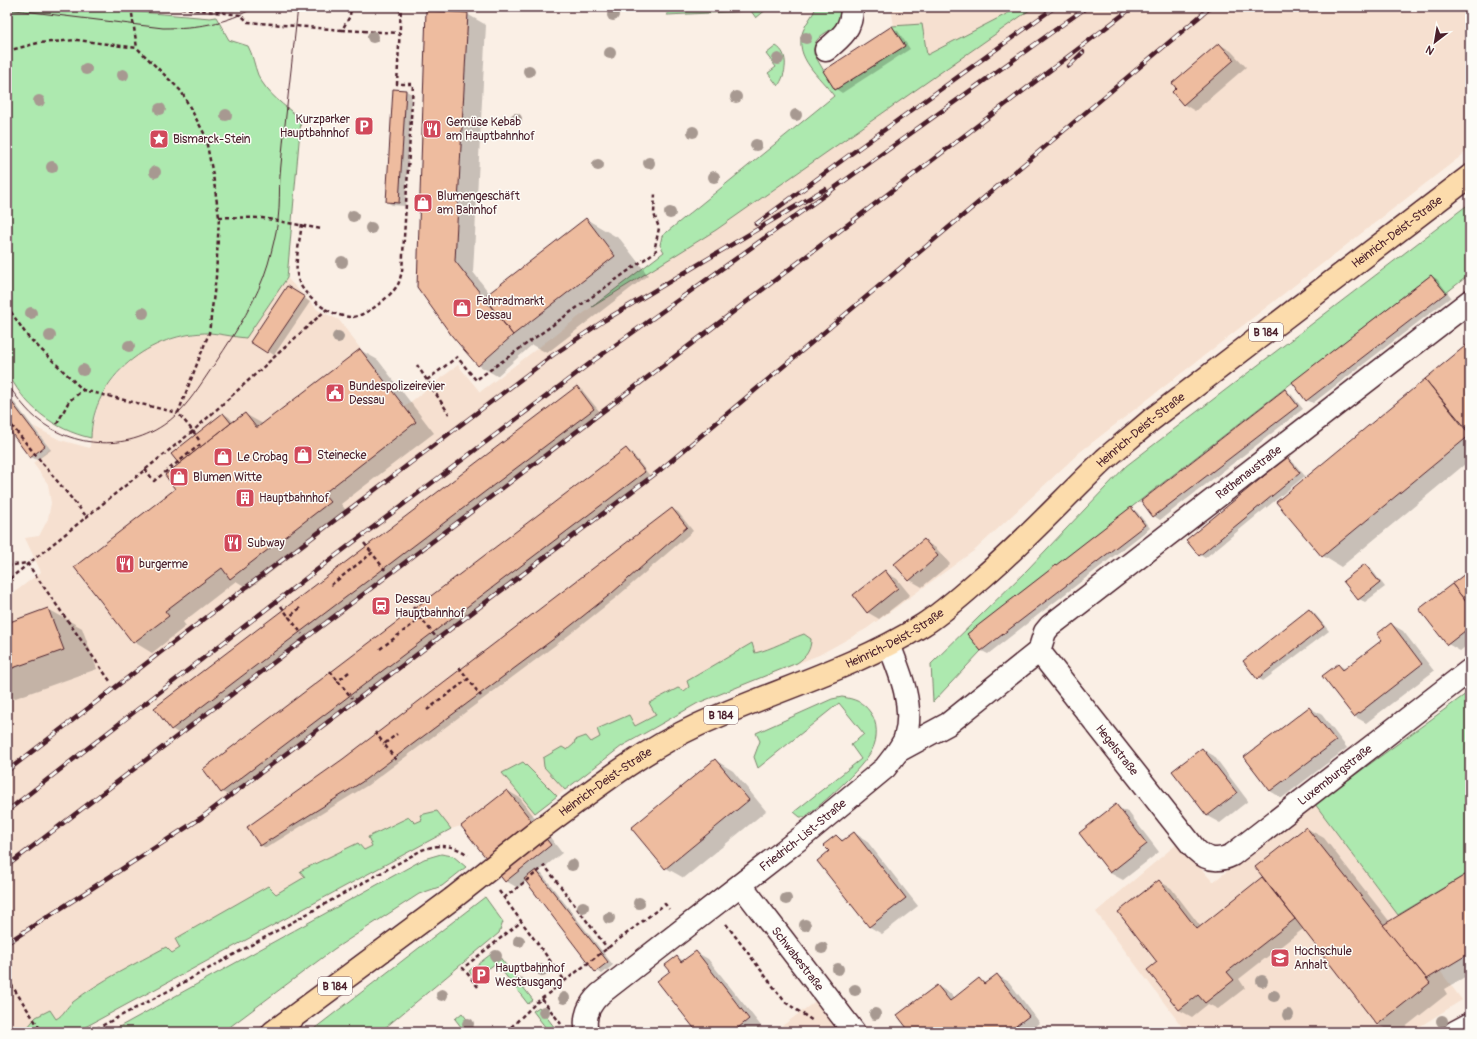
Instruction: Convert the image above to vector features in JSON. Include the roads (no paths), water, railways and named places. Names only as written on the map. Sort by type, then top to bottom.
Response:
[{"type":"main road","name":"Heinrich-Deist-Straße","points":[[272,1032],[452,899],[539,830],[614,774],[674,737],[746,705],[833,671],[889,645],[924,624],[956,600],[1007,556],[1105,459],[1151,420],[1470,176]]},
{"type":"street","points":[[826,50],[845,34],[852,17],[852,7]]},
{"type":"street","name":"Rathenaustraße","points":[[1039,652],[1045,632],[1050,626],[1470,302]]},
{"type":"street","points":[[889,645],[898,667],[908,708],[905,737],[898,751]]},
{"type":"street","name":"Friedrich-List-Straße","points":[[587,1032],[585,1022],[594,999],[740,886],[885,768],[898,751],[948,724],[1039,652]]},
{"type":"street","name":"Hegelstraße","points":[[1039,652],[1195,849]]},
{"type":"street","name":"Luxemburgstraße","points":[[1195,849],[1200,855],[1213,860],[1226,858],[1232,855],[1470,670]]},
{"type":"street","name":"Schwabestraße","points":[[740,886],[854,1032]]},
{"type":"street","points":[[1455,1032],[1470,1024]]},
{"type":"tram line","points":[[7,9],[163,28],[211,24],[244,13],[255,7]]},
{"type":"tram line","points":[[7,384],[18,399],[41,422],[57,432],[74,438],[93,442],[111,443],[129,440],[147,434],[163,425],[178,413],[189,401],[239,327],[264,277],[269,259],[278,220],[280,175],[298,7]]},
{"type":"railway","points":[[756,224],[1055,7]]},
{"type":"railway","points":[[7,811],[314,572],[593,361],[1087,7]]},
{"type":"railway","points":[[7,866],[1133,7]]},
{"type":"railway","points":[[7,943],[201,818],[659,471],[1211,7]]},
{"type":"railway","points":[[1069,66],[1083,52]]},
{"type":"railway","points":[[7,771],[170,645],[553,355],[605,320],[825,189]]},
{"type":"place","name":"Kurzparker Hauptbahnhof","points":[[364,126]]},
{"type":"place","name":"Gemüse Kebab am Hauptbahnhof","points":[[432,129]]},
{"type":"place","name":"Bismarck-Stein","points":[[159,139]]},
{"type":"place","name":"Blumengeschäft am Bahnhof","points":[[423,203]]},
{"type":"place","name":"Fahrradmarkt Dessau","points":[[462,308]]},
{"type":"place","name":"Bundespolizeirevier Dessau","points":[[335,393]]},
{"type":"place","name":"Steinecke","points":[[303,455]]},
{"type":"place","name":"Le Crobag","points":[[223,457]]},
{"type":"place","name":"Blumen Witte","points":[[179,477]]},
{"type":"place","name":"Hauptbahnhof","points":[[245,498]]},
{"type":"place","name":"Subway","points":[[233,543]]},
{"type":"place","name":"burgerme","points":[[125,564]]},
{"type":"place","name":"Dessau Hauptbahnhof","points":[[381,606]]},
{"type":"place","name":"Hochschule Anhalt","points":[[1280,958]]},
{"type":"place","name":"Hauptbahnhof Westausgang","points":[[481,975]]}]
